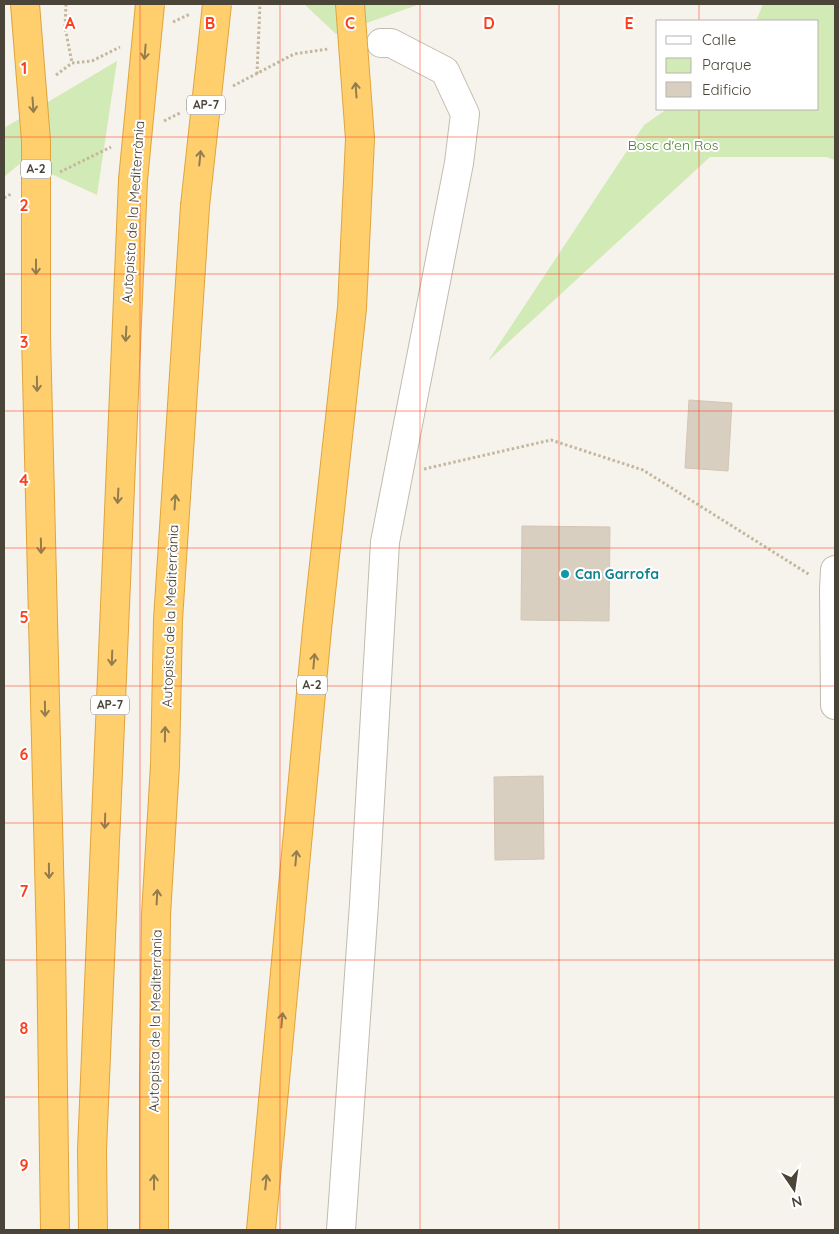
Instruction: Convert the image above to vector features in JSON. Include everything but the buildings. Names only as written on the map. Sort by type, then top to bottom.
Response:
[{"type":"highway","name":"A-2","points":[[25,4],[36,141],[36,335],[51,945],[55,1230]]},
{"type":"highway","name":"Autopista de la Mediterrània","points":[[93,1230],[92,1130],[133,180],[150,4]]},
{"type":"highway","name":"Autopista de la Mediterrània","points":[[154,1230],[156,915],[165,765],[168,620],[195,206],[216,4]]},
{"type":"highway","name":"A-2","points":[[262,1230],[317,629],[352,308],[360,139],[350,4]]},
{"type":"street","points":[[341,1230],[364,904],[385,542],[459,163],[465,114],[446,71],[391,43],[381,43]]},
{"type":"street","points":[[834,580],[835,705]]},
{"type":"path","points":[[66,4],[65,27],[72,63]]},
{"type":"path","points":[[257,74],[260,4]]},
{"type":"path","points":[[397,482],[425,469],[551,440],[643,470],[771,552],[834,580]]},
{"type":"green space","points":[[304,4],[420,4],[336,34]]},
{"type":"green space","name":"Bosc d'en Ros","points":[[763,4],[835,4],[835,160],[826,157],[710,157],[488,361],[644,125],[666,110],[819,110],[819,20],[756,20]]},
{"type":"green space","points":[[117,61],[97,195],[23,161],[4,177],[4,128]]},
{"type":"place","name":"Can Garrofa","points":[[565,574]]}]
